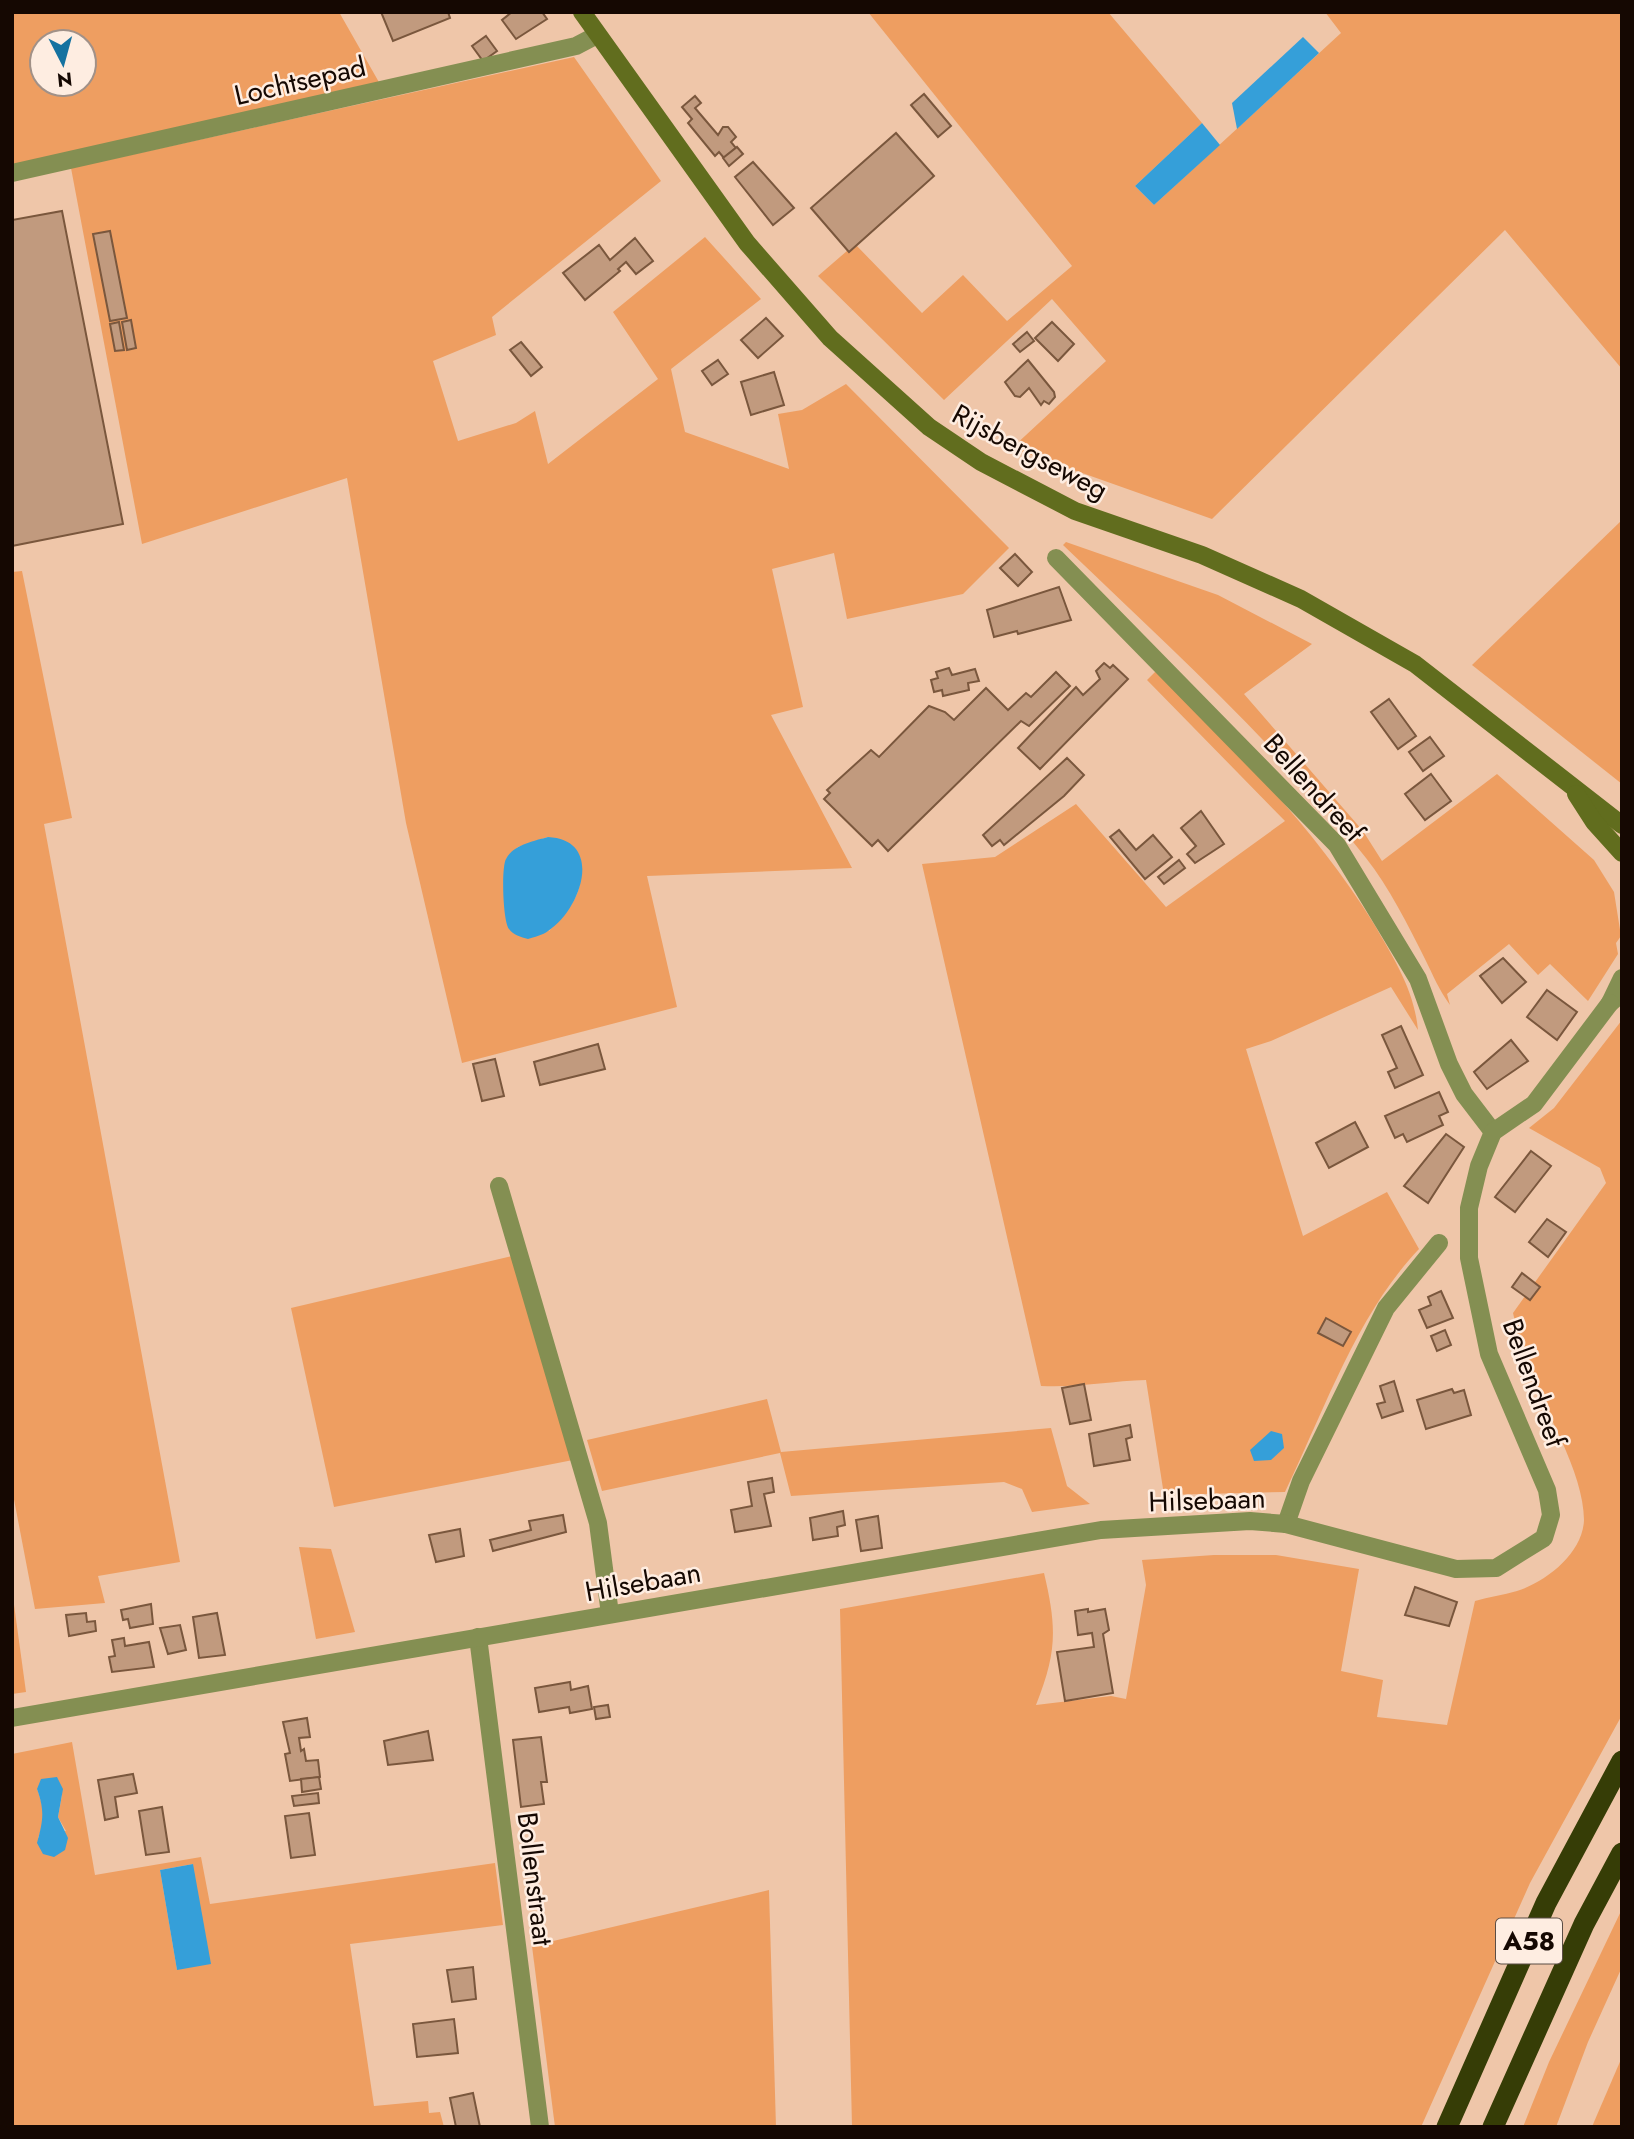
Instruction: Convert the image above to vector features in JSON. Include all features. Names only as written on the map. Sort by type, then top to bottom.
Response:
[{"type":"highway","name":"A58","points":[[1447,2127],[1546,1903],[1622,1761]]},
{"type":"highway","name":"A58","points":[[1493,2127],[1584,1924],[1622,1853]]},
{"type":"main road","name":"Rijsbergseweg","points":[[582,12],[747,243],[830,338],[929,427],[981,462],[1074,512],[1202,555],[1313,605],[1415,663],[1532,752],[1574,791],[1606,810],[1622,825]]},
{"type":"main road","name":"Rijsbergseweg","points":[[1574,791],[1594,822],[1622,853]]},
{"type":"street","name":"Lochtsepad","points":[[12,173],[576,46],[597,35]]},
{"type":"street","name":"Bellendreef","points":[[1056,558],[1337,845],[1418,979],[1449,1064],[1464,1094],[1493,1132],[1479,1166],[1469,1208],[1469,1258],[1489,1354],[1547,1490],[1551,1515],[1544,1538],[1518,1556]]},
{"type":"street","points":[[1493,1132],[1534,1104],[1616,998],[1622,978]]},
{"type":"street","points":[[499,1186],[598,1523],[610,1614]]},
{"type":"street","name":"Hilsebaan","points":[[1286,1524],[1301,1481],[1385,1308],[1439,1243]]},
{"type":"street","name":"Hilsebaan","points":[[12,1718],[1101,1530],[1250,1521],[1286,1524],[1456,1569],[1496,1568],[1518,1556]]},
{"type":"street","name":"Bollenstraat","points":[[478,1637],[540,2127]]},
{"type":"shaded area","points":[[12,12],[339,12],[380,84],[12,167]]},
{"type":"shaded area","points":[[868,12],[1108,12],[1202,123],[1135,186],[1154,205],[1341,33],[1325,12],[1622,12],[1622,369],[1505,230],[1212,519],[1023,452],[1013,447],[1106,361],[1052,299],[944,400],[818,276],[855,244],[922,313],[963,275],[1007,321],[1072,266]]},
{"type":"shaded area","points":[[574,57],[661,181],[492,317],[496,335],[433,361],[458,441],[516,423],[535,411],[548,464],[658,379],[613,312],[705,237],[761,299],[671,369],[685,432],[789,469],[778,414],[802,410],[846,384],[1009,548],[963,594],[847,619],[834,553],[772,569],[803,707],[771,715],[852,868],[647,876],[677,1007],[462,1063],[406,823],[347,478],[142,544],[71,168]],"holes":[[[548,837],[580,857],[581,881],[575,898],[549,931],[506,859],[518,847]]]},
{"type":"shaded area","points":[[1622,520],[1622,784],[1472,665]]},
{"type":"shaded area","points":[[1066,542],[1218,595],[1312,644],[1244,694],[1363,831],[1382,861],[1497,774],[1594,860],[1614,892],[1621,936],[1616,943],[1618,954],[1588,1001],[1550,964],[1538,975],[1509,944],[1447,994],[1450,1005],[1383,881],[1332,816],[1220,696],[1063,545]]},
{"type":"shaded area","points":[[22,571],[72,818],[44,824],[180,1562],[98,1576],[105,1603],[35,1609],[12,1489],[12,572]]},
{"type":"shaded area","points":[[1157,670],[1273,791],[1326,855],[1389,950],[1408,988],[1416,1015],[1418,1030],[1391,987],[1271,1041],[1246,1049],[1303,1236],[1387,1192],[1419,1249],[1377,1303],[1360,1333],[1343,1364],[1285,1492],[1164,1495],[1146,1380],[1041,1386],[922,864],[995,857],[1076,804],[1166,907],[1285,821],[1147,680]]},
{"type":"shaded area","points":[[1622,1020],[1622,1715],[1530,1883],[1421,2127],[852,2127],[840,1609],[1044,1573],[1051,1609],[1053,1640],[1048,1670],[1036,1705],[1111,1696],[1126,1699],[1146,1585],[1142,1560],[1214,1555],[1276,1555],[1359,1569],[1341,1671],[1383,1680],[1377,1717],[1447,1725],[1475,1601],[1517,1591],[1540,1581],[1570,1555],[1582,1532],[1584,1520],[1577,1481],[1561,1438],[1523,1360],[1513,1313],[1606,1183],[1600,1168],[1529,1128],[1554,1108]]},
{"type":"shaded area","points":[[512,1256],[573,1460],[334,1507],[291,1308]]},
{"type":"shaded area","points":[[767,1399],[781,1452],[1051,1428],[1067,1486],[1090,1504],[1032,1512],[1022,1489],[1004,1482],[791,1496],[780,1453],[602,1491],[587,1440]]},
{"type":"shaded area","points":[[299,1547],[331,1549],[355,1632],[316,1639]]},
{"type":"shaded area","points":[[12,1590],[26,1692],[12,1694]]},
{"type":"shaded area","points":[[72,1742],[95,1875],[201,1857],[210,1904],[495,1863],[503,1925],[350,1944],[374,2106],[428,2101],[429,2113],[440,2112],[444,2127],[12,2127],[12,1754]],"holes":[[[37,1789],[62,1795],[58,1817],[66,1831],[38,1838],[43,1814]],[[193,1864],[177,1970],[160,1870]]]},
{"type":"shaded area","points":[[769,1890],[776,2127],[555,2127],[532,1946]]},
{"type":"shaded area","points":[[1622,1909],[1622,1967],[1588,2042],[1556,2127],[1523,2127],[1549,2062]]},
{"type":"shaded area","points":[[1622,2057],[1622,2127],[1592,2127],[1594,2122]]},
{"type":"water","points":[[1303,37],[1319,53],[1237,129],[1232,103]]},
{"type":"water","points":[[1202,123],[1220,145],[1154,205],[1135,186]]},
{"type":"water","points":[[548,837],[566,841],[577,850],[582,863],[582,877],[578,893],[560,921],[546,932],[528,939],[517,936],[507,924],[503,895],[504,864],[514,850]]},
{"type":"water","points":[[1271,1431],[1282,1434],[1284,1448],[1271,1460],[1254,1461],[1250,1450]]},
{"type":"water","points":[[57,1777],[63,1789],[58,1817],[68,1838],[65,1850],[54,1857],[43,1854],[37,1843],[42,1816],[37,1789],[41,1779]]},
{"type":"water","points":[[193,1864],[211,1964],[177,1970],[160,1870]]},
{"type":"building","points":[[381,12],[448,12],[450,18],[393,41]]},
{"type":"building","points":[[512,12],[542,12],[547,19],[516,39],[502,20]]},
{"type":"building","points":[[486,36],[497,51],[483,61],[472,46]]},
{"type":"building","points":[[924,94],[951,126],[938,137],[911,105]]},
{"type":"building","points":[[695,96],[701,103],[695,108],[718,135],[723,127],[728,127],[736,137],[731,142],[736,148],[724,158],[719,152],[715,156],[688,123],[692,119],[682,107]]},
{"type":"building","points":[[896,133],[934,176],[849,252],[811,208]]},
{"type":"building","points":[[737,147],[743,154],[729,166],[723,158]]},
{"type":"building","points":[[753,162],[794,208],[773,225],[735,177]]},
{"type":"building","points":[[62,211],[123,524],[12,546],[12,220]]},
{"type":"building","points":[[110,231],[127,318],[110,321],[93,234]]},
{"type":"building","points":[[635,238],[653,261],[636,274],[626,262],[618,269],[620,271],[585,300],[563,273],[599,245],[610,260]]},
{"type":"building","points":[[766,318],[783,336],[758,358],[741,340]]},
{"type":"building","points":[[131,320],[136,348],[127,350],[122,322]]},
{"type":"building","points":[[119,322],[124,350],[115,351],[110,324]]},
{"type":"building","points":[[1052,322],[1074,344],[1058,361],[1035,338]]},
{"type":"building","points":[[1027,332],[1034,341],[1020,352],[1013,344]]},
{"type":"building","points":[[521,342],[542,367],[531,376],[510,350]]},
{"type":"building","points":[[718,360],[728,374],[712,385],[702,371]]},
{"type":"building","points":[[1028,360],[1054,392],[1055,397],[1049,404],[1044,401],[1041,405],[1029,388],[1020,397],[1015,396],[1005,382]]},
{"type":"building","points":[[774,372],[784,405],[751,415],[741,382]]},
{"type":"building","points":[[1015,554],[1032,572],[1018,586],[1000,568]]},
{"type":"building","points":[[1059,587],[1071,620],[1018,634],[1017,631],[994,637],[987,610]]},
{"type":"building","points":[[1104,663],[1110,668],[1113,665],[1128,679],[1040,769],[1018,748],[1076,687],[1083,695],[1100,679],[1096,671]]},
{"type":"building","points":[[949,668],[952,675],[975,669],[979,681],[968,683],[969,690],[943,696],[942,690],[934,692],[931,680],[938,678],[936,672]]},
{"type":"building","points":[[1056,672],[1070,686],[1029,726],[1021,721],[888,851],[878,840],[872,846],[824,799],[830,793],[827,790],[871,750],[879,757],[929,706],[945,712],[954,720],[986,688],[1008,710],[1026,693],[1031,697]]},
{"type":"building","points":[[1389,699],[1416,736],[1398,749],[1371,712]]},
{"type":"building","points":[[1430,737],[1444,756],[1423,771],[1409,752]]},
{"type":"building","points":[[1067,758],[1084,775],[1064,796],[1004,845],[1000,840],[992,846],[983,835]]},
{"type":"building","points":[[1431,774],[1451,801],[1425,820],[1405,794]]},
{"type":"building","points":[[1201,811],[1224,844],[1195,863],[1187,854],[1196,846],[1181,828]]},
{"type":"building","points":[[1119,830],[1136,850],[1153,835],[1172,857],[1145,879],[1110,837]]},
{"type":"building","points":[[1179,860],[1185,868],[1164,884],[1158,877]]},
{"type":"building","points":[[1503,958],[1526,982],[1502,1003],[1480,976]]},
{"type":"building","points":[[1547,990],[1577,1012],[1557,1040],[1527,1017]]},
{"type":"building","points":[[1401,1026],[1423,1075],[1395,1088],[1388,1072],[1397,1068],[1382,1035]]},
{"type":"building","points":[[1511,1040],[1528,1061],[1487,1089],[1474,1072]]},
{"type":"building","points":[[598,1044],[605,1069],[540,1085],[534,1062]]},
{"type":"building","points":[[495,1059],[504,1096],[482,1101],[473,1064]]},
{"type":"building","points":[[1439,1092],[1448,1112],[1439,1116],[1443,1125],[1407,1142],[1403,1134],[1395,1138],[1385,1116]]},
{"type":"building","points":[[1355,1122],[1368,1147],[1329,1168],[1316,1143]]},
{"type":"building","points":[[1446,1134],[1464,1147],[1428,1203],[1404,1186]]},
{"type":"building","points":[[1531,1151],[1551,1166],[1515,1212],[1495,1197]]},
{"type":"building","points":[[1547,1219],[1566,1232],[1548,1257],[1529,1242]]},
{"type":"building","points":[[1522,1273],[1540,1287],[1530,1300],[1512,1287]]},
{"type":"building","points":[[1441,1291],[1453,1318],[1427,1328],[1419,1310],[1431,1305],[1428,1297]]},
{"type":"building","points":[[1326,1318],[1351,1332],[1343,1346],[1318,1333]]},
{"type":"building","points":[[1445,1330],[1451,1345],[1437,1351],[1431,1336]]},
{"type":"building","points":[[1394,1381],[1403,1411],[1382,1418],[1377,1404],[1385,1402],[1380,1386]]},
{"type":"building","points":[[1084,1384],[1091,1420],[1070,1424],[1062,1388]]},
{"type":"building","points":[[1452,1389],[1454,1393],[1464,1390],[1471,1415],[1426,1429],[1417,1400]]},
{"type":"building","points":[[1130,1425],[1132,1437],[1126,1439],[1130,1460],[1094,1466],[1089,1434]]},
{"type":"building","points":[[772,1478],[774,1492],[764,1494],[771,1526],[735,1532],[731,1510],[752,1506],[748,1482]]},
{"type":"building","points":[[843,1511],[845,1525],[837,1527],[838,1536],[813,1540],[810,1518]]},
{"type":"building","points":[[563,1515],[566,1532],[493,1551],[490,1540],[531,1530],[529,1521]]},
{"type":"building","points":[[878,1516],[882,1548],[861,1551],[856,1520]]},
{"type":"building","points":[[460,1529],[464,1556],[436,1562],[429,1535]]},
{"type":"building","points":[[1415,1587],[1457,1602],[1449,1626],[1405,1615]]},
{"type":"building","points":[[151,1604],[153,1624],[130,1628],[128,1619],[123,1620],[121,1610]]},
{"type":"building","points":[[1088,1609],[1088,1612],[1105,1609],[1109,1630],[1103,1634],[1113,1693],[1065,1701],[1057,1652],[1094,1647],[1092,1633],[1078,1635],[1075,1611]]},
{"type":"building","points":[[86,1613],[87,1622],[95,1621],[96,1631],[69,1636],[66,1615]]},
{"type":"building","points":[[217,1613],[225,1655],[199,1658],[193,1617]]},
{"type":"building","points":[[180,1625],[186,1650],[168,1654],[160,1628]]},
{"type":"building","points":[[124,1638],[125,1646],[149,1642],[154,1667],[112,1672],[109,1657],[115,1656],[112,1640]]},
{"type":"building","points":[[570,1682],[571,1690],[588,1686],[592,1709],[570,1713],[569,1707],[539,1712],[535,1688]]},
{"type":"building","points":[[608,1705],[610,1717],[596,1719],[594,1707]]},
{"type":"building","points":[[307,1718],[310,1737],[299,1738],[301,1751],[304,1749],[306,1761],[318,1760],[320,1777],[290,1781],[285,1754],[290,1753],[283,1722]]},
{"type":"building","points":[[428,1731],[433,1760],[388,1765],[384,1741]]},
{"type":"building","points":[[541,1737],[547,1782],[541,1782],[544,1804],[521,1807],[513,1740]]},
{"type":"building","points":[[133,1774],[137,1793],[115,1797],[118,1817],[105,1820],[98,1780]]},
{"type":"building","points":[[319,1777],[321,1789],[302,1792],[301,1779]]},
{"type":"building","points":[[318,1793],[319,1803],[294,1806],[292,1796]]},
{"type":"building","points":[[162,1807],[169,1852],[146,1855],[139,1811]]},
{"type":"building","points":[[309,1813],[315,1855],[291,1858],[285,1816]]},
{"type":"building","points":[[473,1967],[476,1999],[452,2002],[447,1970]]},
{"type":"building","points":[[454,2019],[458,2053],[417,2057],[413,2024]]},
{"type":"building","points":[[473,2093],[480,2127],[456,2127],[450,2098]]}]
